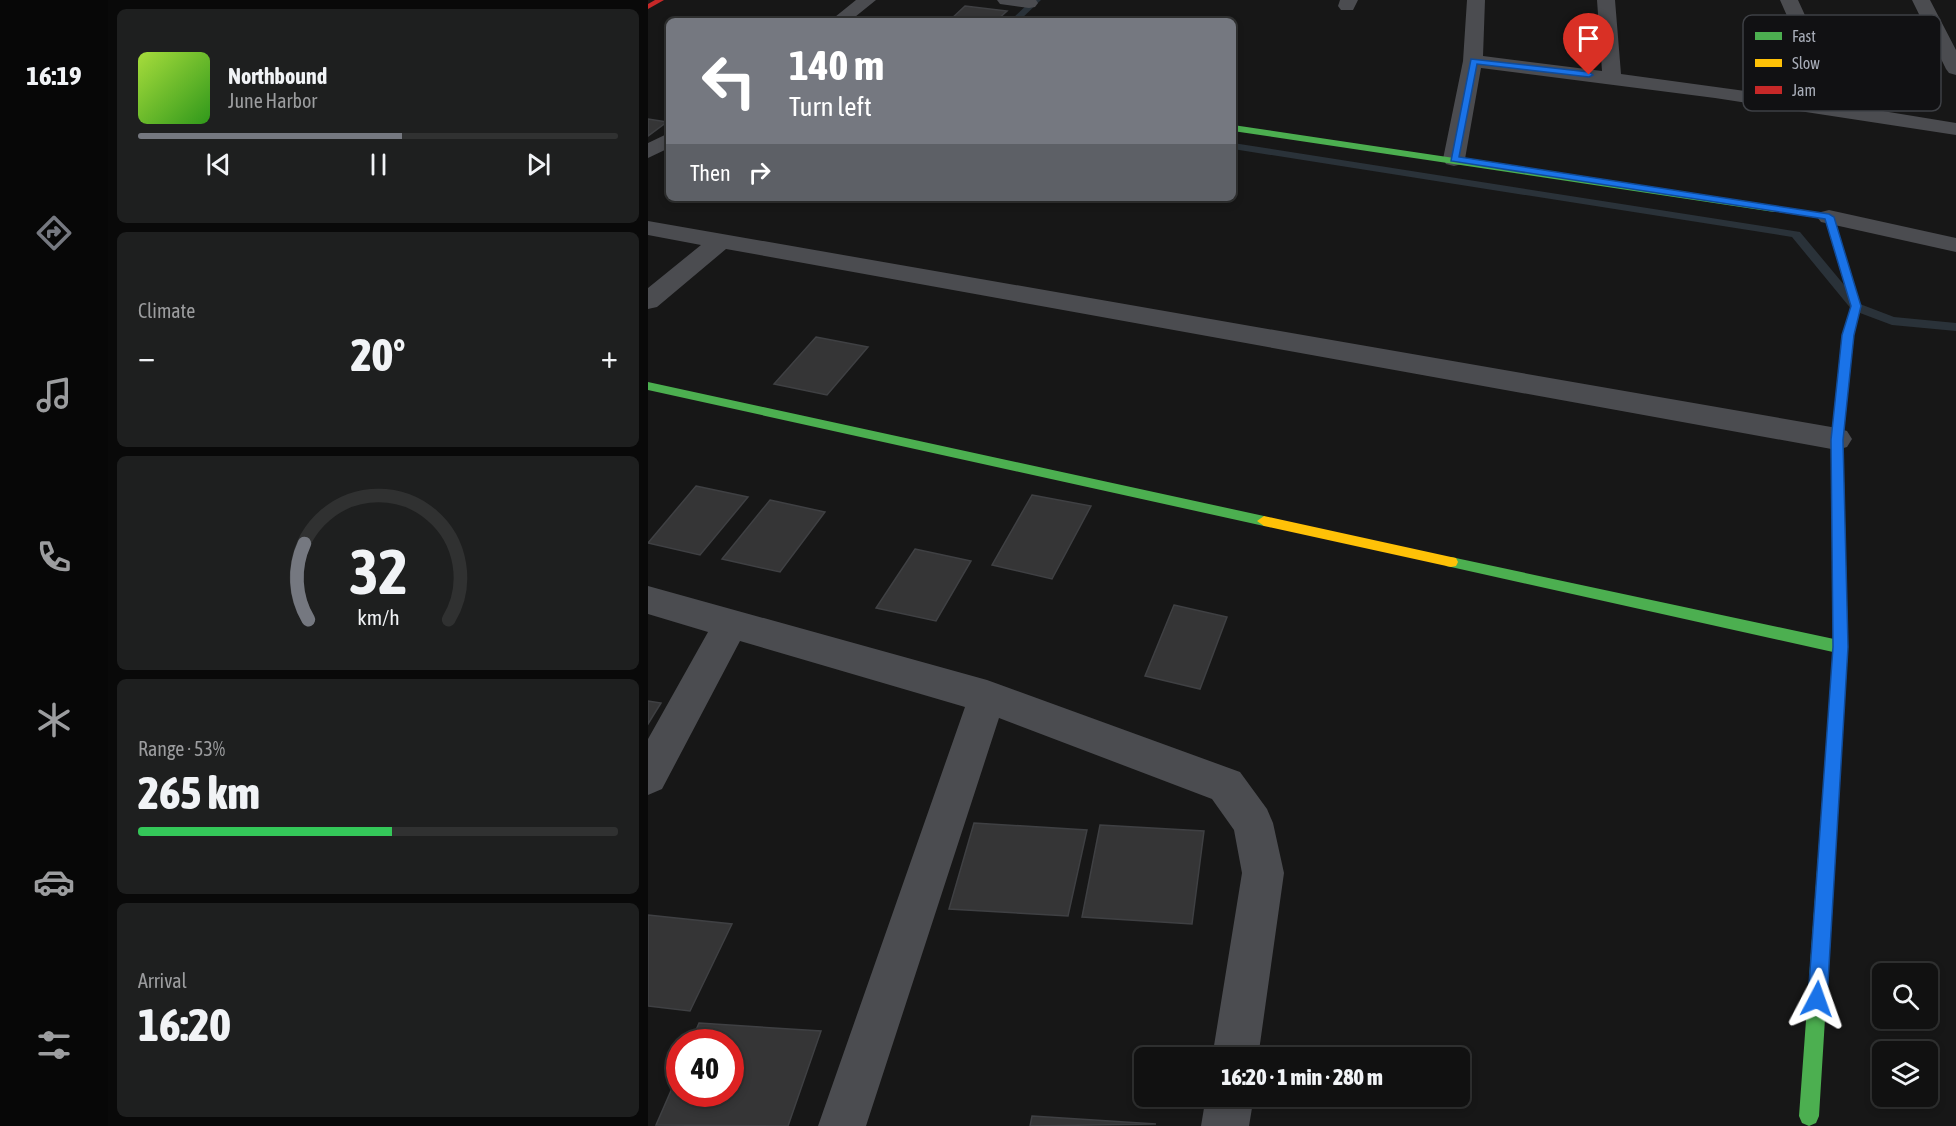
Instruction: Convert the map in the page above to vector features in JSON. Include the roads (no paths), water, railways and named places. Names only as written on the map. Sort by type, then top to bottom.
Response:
[{"type":"street","points":[[648,7],[660,0]]},
{"type":"street","points":[[843,18],[867,0]]},
{"type":"street","points":[[1006,0],[1029,3]]},
{"type":"street","points":[[1454,159],[1473,61],[1476,0]]},
{"type":"street","points":[[1606,0],[1612,77]]},
{"type":"street","points":[[1789,0],[1796,15]]},
{"type":"street","points":[[1921,0],[1929,15]]},
{"type":"street","points":[[1941,39],[1955,67]]},
{"type":"street","points":[[1473,61],[1743,96]]},
{"type":"street","points":[[1850,111],[1956,129]]},
{"type":"street","points":[[1236,128],[1454,159],[1829,217],[1956,245]]},
{"type":"street","points":[[648,152],[666,141]]},
{"type":"street","points":[[1809,1116],[1840,647],[1837,440],[1848,335],[1856,306],[1829,217]]},
{"type":"street","points":[[648,228],[1837,440]]},
{"type":"street","points":[[648,301],[721,241]]},
{"type":"street","points":[[648,386],[1840,647]]},
{"type":"street","points":[[648,600],[987,697],[1226,785],[1253,823],[1263,873],[1237,1047]]},
{"type":"street","points":[[648,776],[731,624]]},
{"type":"street","points":[[842,1126],[987,697]]},
{"type":"street","points":[[1225,1126],[1228,1107]]},
{"type":"waterway","points":[[1017,18],[1037,0]]},
{"type":"waterway","points":[[1236,146],[1796,234],[1856,307],[1892,321],[1956,327]]}]
